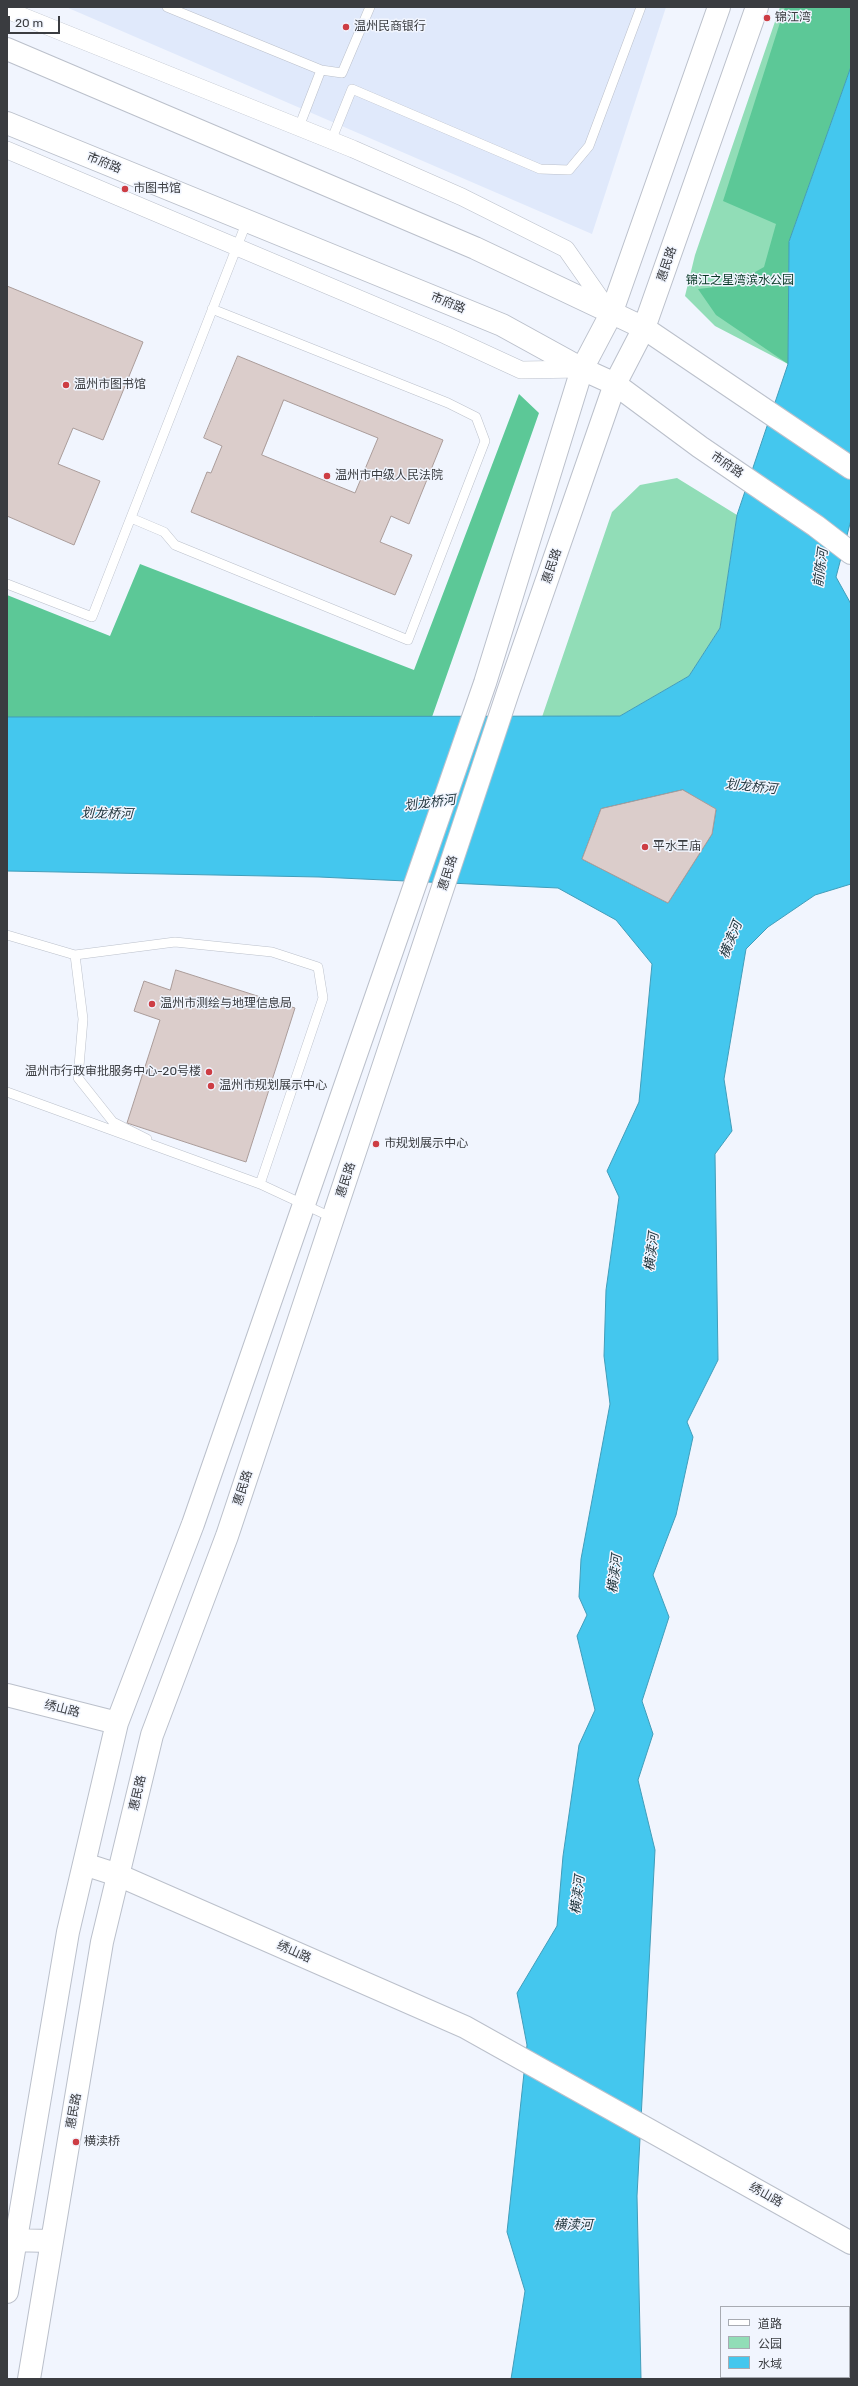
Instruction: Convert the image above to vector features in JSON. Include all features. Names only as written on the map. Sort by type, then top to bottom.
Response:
[{"type":"main road","points":[[7,2292],[11,2240],[68,1932],[117,1723],[193,1524],[485,683],[582,369],[611,314],[719,7]]},
{"type":"main road","name":"惠民路","points":[[29,2379],[102,1942],[152,1735],[227,1536],[508,692],[615,384],[644,328],[757,7]]},
{"type":"main road","points":[[7,49],[475,248],[611,314],[644,328],[727,382],[851,468]]},
{"type":"main road","name":"市府路","points":[[7,123],[502,325],[582,369],[615,384],[700,447],[816,526],[851,553]]},
{"type":"main road","name":"绣山路","points":[[7,1696],[117,1723]]},
{"type":"main road","name":"绣山路","points":[[84,1864],[118,1875],[465,2027],[851,2243]]},
{"type":"main road","points":[[11,2240],[52,2241]]},
{"type":"street","points":[[7,10],[331,140],[462,197],[566,249],[611,314]]},
{"type":"street","points":[[7,150],[445,335],[521,370],[582,369]]},
{"type":"lane","points":[[167,7],[321,70],[342,73],[370,7]]},
{"type":"lane","points":[[331,140],[352,89],[540,169],[569,170],[589,146],[641,7]]},
{"type":"lane","points":[[299,127],[321,70]]},
{"type":"lane","points":[[7,584],[92,617],[246,221]]},
{"type":"lane","points":[[130,518],[164,532],[175,545],[408,640],[485,441],[476,417],[448,402],[212,309]]},
{"type":"lane","points":[[7,935],[74,955],[174,942],[272,952],[318,967],[323,998],[260,1184]]},
{"type":"lane","points":[[74,955],[83,1019],[78,1078],[113,1122],[182,1156]]},
{"type":"lane","points":[[7,1092],[260,1184],[334,1218]]},
{"type":"shaded area","points":[[66,7],[666,7],[592,234]]},
{"type":"green space","name":"锦江之星湾滨水公园","points":[[780,7],[851,7],[851,67],[789,242],[788,364],[715,326],[685,296],[695,255]]},
{"type":"green space","name":"锦江之星湾滨水公园","points":[[785,7],[851,7],[851,67],[789,242],[788,364],[716,315],[698,289],[732,285],[764,267],[776,224],[723,201]]},
{"type":"green space","points":[[519,394],[539,413],[432,717],[7,717],[7,595],[110,636],[140,564],[414,670]]},
{"type":"green space","points":[[677,478],[737,515],[720,628],[689,676],[620,716],[542,717],[612,512],[640,485]]},
{"type":"water","points":[[851,67],[851,520],[836,577],[851,604],[851,884],[815,895],[768,927],[746,949],[724,1079],[732,1131],[715,1154],[718,1360],[687,1422],[693,1437],[676,1515],[653,1575],[669,1617],[642,1701],[653,1734],[638,1780],[655,1850],[637,2196],[641,2379],[511,2379],[525,2291],[507,2232],[527,2045],[517,1993],[557,1926],[563,1856],[579,1745],[595,1710],[577,1636],[587,1615],[579,1597],[581,1559],[610,1404],[604,1356],[606,1290],[619,1197],[607,1171],[639,1102],[652,964],[616,920],[558,888],[319,877],[7,871],[7,717],[620,716],[689,676],[720,628],[737,515],[788,364],[789,242]],"holes":[[[683,790],[716,810],[712,834],[668,903],[582,859],[601,809]]]},
{"type":"building","name":"温州市图书馆","points":[[7,286],[143,342],[103,440],[73,428],[58,464],[100,481],[74,545],[7,516]]},
{"type":"building","points":[[238,356],[443,440],[409,524],[391,516],[380,542],[412,555],[395,595],[191,512],[207,472],[211,473],[222,446],[204,438]],"holes":[[[284,400],[378,438],[355,493],[262,455]]]},
{"type":"building","name":"平水王庙","points":[[683,790],[716,809],[712,834],[668,903],[582,859],[601,809]]},
{"type":"building","name":"温州市行政审批服务中心-20号楼","points":[[176,970],[295,1008],[246,1162],[127,1123],[160,1020],[134,1011],[144,981],[170,990]]},
{"type":"place","name":"锦江湾","points":[[767,18]]},
{"type":"place","name":"温州民商银行","points":[[346,27]]},
{"type":"place","name":"市图书馆","points":[[125,189]]},
{"type":"place","name":"温州市图书馆","points":[[66,385]]},
{"type":"place","name":"温州市中级人民法院","points":[[327,476]]},
{"type":"place","name":"平水王庙","points":[[645,847]]},
{"type":"place","name":"温州市测绘与地理信息局","points":[[152,1004]]},
{"type":"place","name":"温州市行政审批服务中心-20号楼","points":[[209,1072]]},
{"type":"place","name":"温州市规划展示中心","points":[[211,1086]]},
{"type":"place","name":"市规划展示中心","points":[[376,1144]]},
{"type":"place","name":"横渎桥","points":[[76,2142]]},
{"type":"water label","name":"前陈河","points":[[821,568]]},
{"type":"water label","name":"划龙桥河","points":[[751,787]]},
{"type":"water label","name":"划龙桥河","points":[[430,803]]},
{"type":"water label","name":"划龙桥河","points":[[107,814]]},
{"type":"water label","name":"横渎河","points":[[731,940]]},
{"type":"water label","name":"横渎河","points":[[652,1252]]},
{"type":"water label","name":"横渎河","points":[[615,1574]]},
{"type":"water label","name":"横渎河","points":[[578,1895]]},
{"type":"water label","name":"横渎河","points":[[573,2225]]}]
